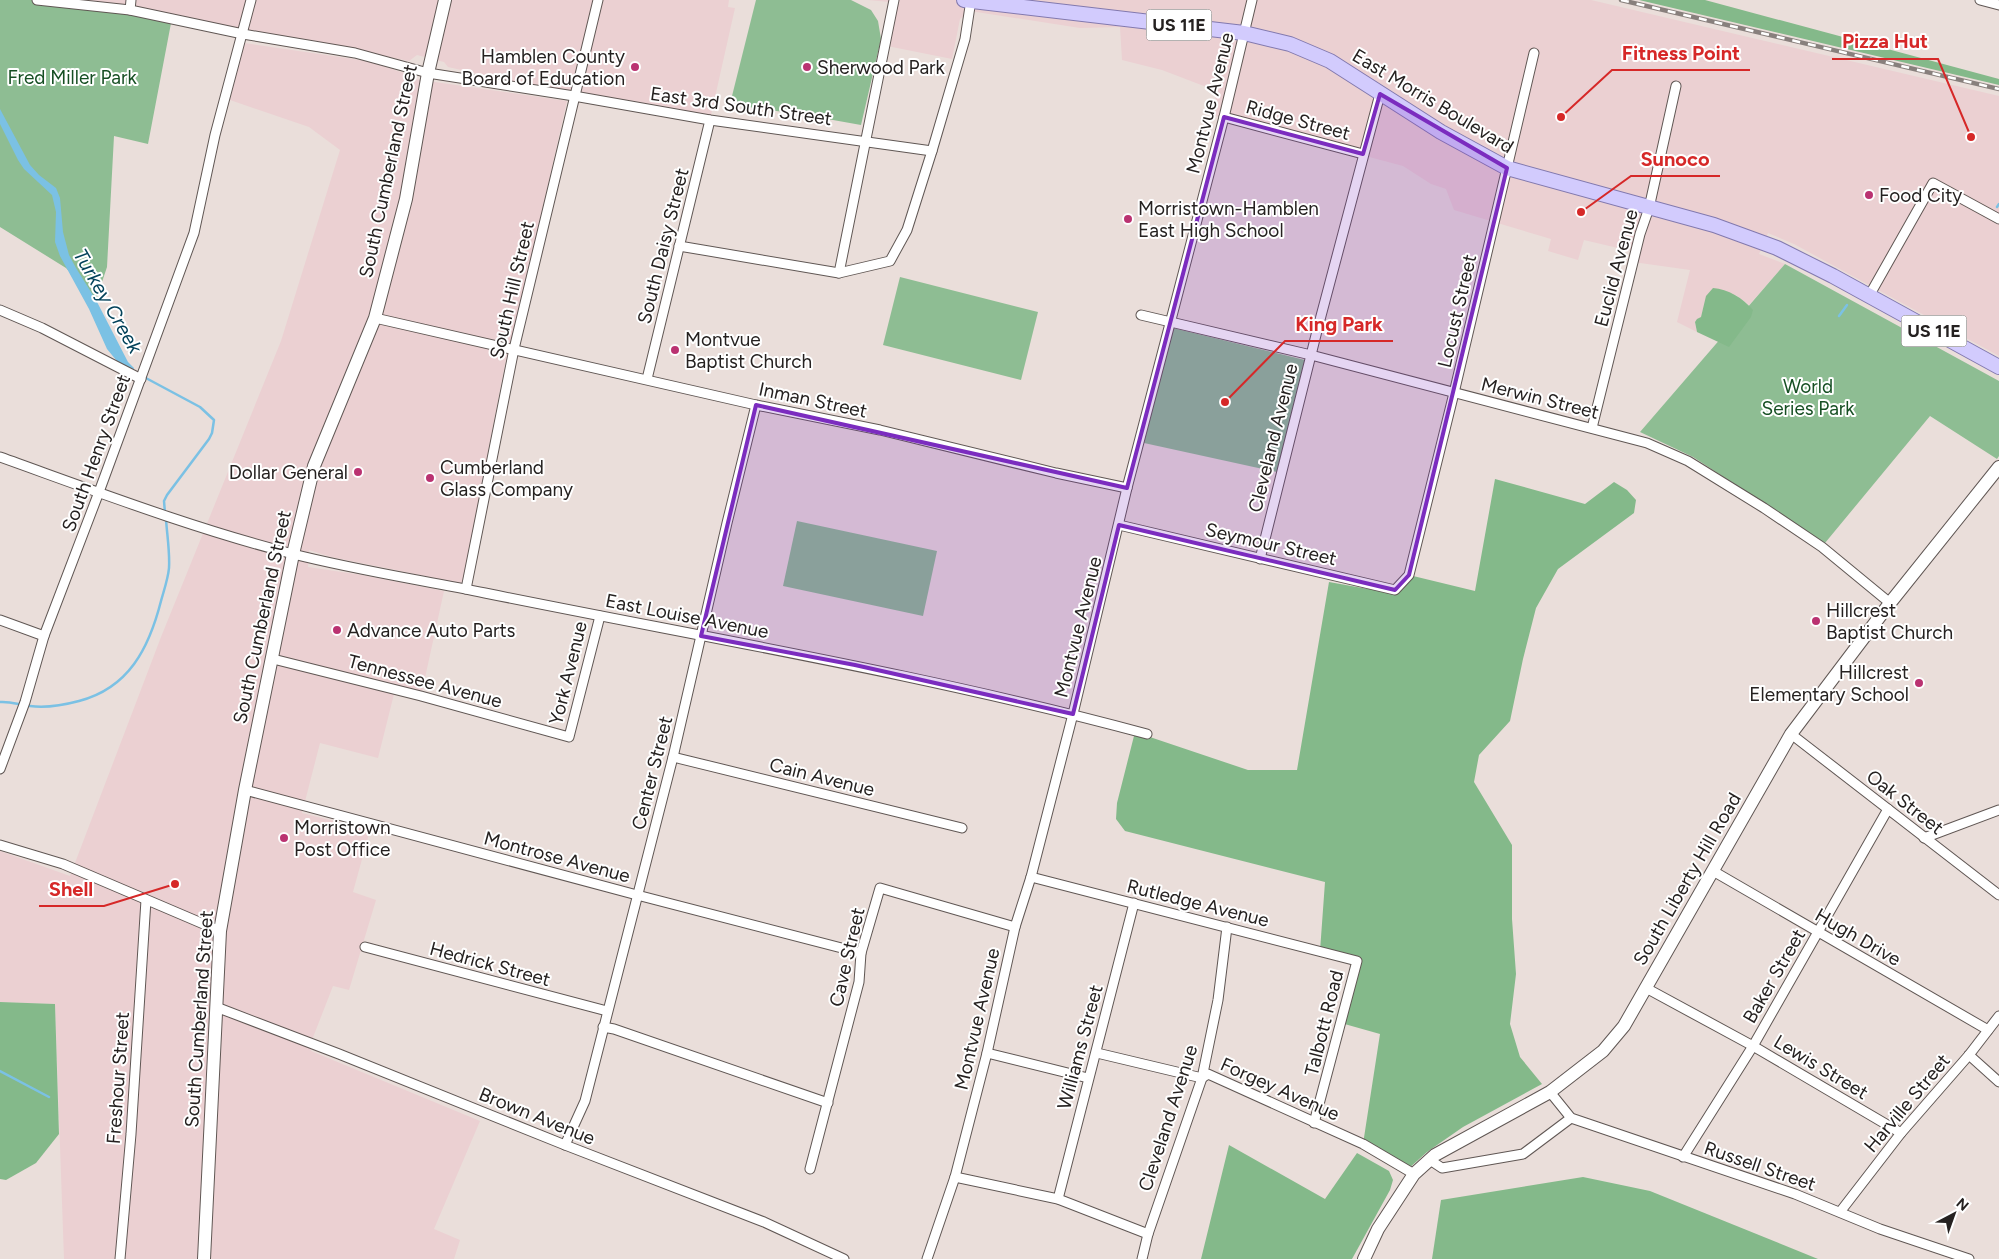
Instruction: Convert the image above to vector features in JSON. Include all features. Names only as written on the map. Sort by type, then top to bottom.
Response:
[{"type":"main road","name":"South Cumberland Street","points":[[204,1259],[220,931],[244,790],[273,658],[293,554],[314,466],[375,318],[406,199],[428,73],[445,0]]},
{"type":"main road","name":"East Morris Boulevard","points":[[969,0],[1244,33],[1290,44],[1330,61],[1441,132],[1507,168],[1714,225],[1777,248],[1999,367]]},
{"type":"main road","name":"South Liberty Hill Road","points":[[1364,1259],[1378,1229],[1414,1174],[1435,1155],[1550,1092],[1603,1051],[1624,1026],[1791,734],[1890,603],[1999,467]]},
{"type":"street","name":"East 3rd South Street","points":[[37,0],[130,10],[243,34],[355,54],[428,73],[710,120],[865,140],[932,151]]},
{"type":"street","points":[[130,10],[131,0]]},
{"type":"street","name":"South Henry Street","points":[[0,769],[25,702],[44,636],[141,380],[194,233],[215,135],[251,0]]},
{"type":"street","name":"South Hill Street","points":[[466,589],[514,348],[598,0]]},
{"type":"street","points":[[839,273],[894,0]]},
{"type":"street","points":[[679,246],[839,273],[890,261],[903,238],[932,151],[966,38],[969,0]]},
{"type":"street","name":"Montvue Avenue","points":[[927,1259],[955,1177],[987,1053],[1015,927],[1031,877],[1073,714],[1128,488],[1224,117],[1252,0]]},
{"type":"street","points":[[1980,0],[1999,4]]},
{"type":"street","name":"Locust Street","points":[[1409,575],[1534,53]]},
{"type":"street","name":"Euclid Avenue","points":[[1592,428],[1638,243],[1649,208],[1676,86]]},
{"type":"street","name":"Cleveland Avenue","points":[[1260,559],[1311,355],[1380,94]]},
{"type":"street","name":"Ridge Street","points":[[1224,117],[1363,154]]},
{"type":"street","name":"South Daisy Street","points":[[647,379],[710,120]]},
{"type":"street","points":[[1869,296],[1933,183],[1999,219]]},
{"type":"street","points":[[0,310],[42,328],[141,380]]},
{"type":"street","name":"Merwin Street","points":[[1141,316],[1170,321],[1311,355],[1647,442],[1688,461],[1822,547],[1890,603]]},
{"type":"street","name":"Inman Street","points":[[375,318],[514,348],[756,405],[880,430],[1056,474],[1128,488]]},
{"type":"street","name":"Center Street","points":[[565,1145],[585,1101],[673,757],[756,405]]},
{"type":"street","name":"East Louise Avenue","points":[[0,457],[202,527],[293,554],[855,665],[1001,696],[1147,734]]},
{"type":"street","name":"Seymour Street","points":[[1119,525],[1395,590],[1409,575]]},
{"type":"street","name":"York Avenue","points":[[569,737],[600,616]]},
{"type":"street","points":[[0,620],[44,636]]},
{"type":"street","name":"Tennessee Avenue","points":[[273,658],[569,737]]},
{"type":"street","name":"Oak Street","points":[[1791,734],[1999,895]]},
{"type":"street","name":"Cain Avenue","points":[[673,757],[962,828]]},
{"type":"street","name":"Montrose Avenue","points":[[244,790],[637,896],[861,953]]},
{"type":"street","name":"Baker Street","points":[[1683,1157],[1752,1046],[1888,809]]},
{"type":"street","points":[[1924,838],[1999,810]]},
{"type":"street","points":[[0,845],[63,864],[220,931]]},
{"type":"street","name":"Hugh Drive","points":[[1712,871],[1988,1030]]},
{"type":"street","name":"Rutledge Avenue","points":[[1031,877],[1357,961]]},
{"type":"street","name":"Cave Street","points":[[810,1169],[859,982],[861,953],[880,888],[1015,927]]},
{"type":"street","name":"Freshour Street","points":[[120,1259],[131,1134],[146,900]]},
{"type":"street","name":"Williams Street","points":[[1058,1199],[1134,903]]},
{"type":"street","name":"Cleveland Avenue","points":[[1142,1259],[1148,1234],[1202,1078],[1218,1000],[1227,927]]},
{"type":"street","name":"Hedrick Street","points":[[365,947],[607,1011]]},
{"type":"street","name":"Talbott Road","points":[[1314,1123],[1357,961]]},
{"type":"street","name":"Lewis Street","points":[[1646,988],[1752,1046],[1901,1133]]},
{"type":"street","name":"Brown Avenue","points":[[216,1007],[764,1222],[844,1259]]},
{"type":"street","name":"Harville Street","points":[[1840,1212],[1901,1133],[1969,1055],[1999,1016]]},
{"type":"street","points":[[603,1027],[614,1029],[828,1103]]},
{"type":"street","points":[[987,1053],[1088,1078]]},
{"type":"street","name":"Forgey Avenue","points":[[1097,1053],[1202,1078],[1208,1074],[1363,1144],[1414,1174]]},
{"type":"street","points":[[1969,1055],[1999,1082]]},
{"type":"street","points":[[1430,1160],[1442,1168],[1523,1154],[1571,1118],[1550,1092]]},
{"type":"street","name":"Russell Street","points":[[1571,1118],[1795,1194],[1880,1229],[1969,1259]]},
{"type":"street","points":[[955,1177],[1058,1199],[1148,1234]]},
{"type":"highlighted area","points":[[1380,94],[1507,168],[1409,575],[1395,590],[1119,525],[1073,714],[855,665],[701,636],[756,405],[1127,488],[1224,117],[1363,154]]},
{"type":"shaded area","points":[[44,0],[729,0],[728,7],[735,8],[711,115],[585,98],[448,67],[444,62],[417,55],[409,61],[353,50]]},
{"type":"shaded area","points":[[868,0],[1591,0],[1999,96],[1999,356],[1794,244],[1768,233],[1759,254],[1785,264],[1749,305],[1736,295],[1703,309],[1701,317],[1695,322],[1697,332],[1677,322],[1690,270],[1633,262],[1635,252],[1584,240],[1578,260],[1548,251],[1551,239],[1454,210],[1446,189],[1431,184],[1403,166],[1212,115],[1217,91],[1162,70],[1122,60],[1120,27],[1080,28],[970,11],[960,19],[952,59],[887,46],[896,8],[900,3]]},
{"type":"shaded area","points":[[244,43],[367,61],[410,75],[414,79],[567,101],[516,326],[506,359],[463,581],[460,583],[331,557],[309,550],[308,567],[362,575],[444,591],[421,696],[395,690],[378,758],[320,743],[302,813],[370,830],[353,892],[376,900],[349,990],[333,986],[312,1040],[311,1051],[480,1121],[434,1229],[460,1240],[454,1259],[64,1259],[55,1004],[0,1002],[0,851],[70,876],[161,637],[281,341],[340,150],[309,127],[230,100]]},
{"type":"green space","name":"Fred Miller Park","points":[[0,0],[37,0],[172,18],[148,144],[114,136],[107,267],[96,300],[66,268],[0,227]]},
{"type":"green space","name":"Sherwood Park","points":[[756,0],[851,0],[871,10],[878,21],[881,39],[861,125],[741,106],[732,96]]},
{"type":"green space","points":[[1639,0],[1705,0],[1999,79],[1999,85]]},
{"type":"green space","name":"World Series Park","points":[[1785,264],[1999,381],[1999,456],[1997,459],[1930,416],[1825,543],[1693,457],[1640,432]]},
{"type":"green space","points":[[900,277],[1038,312],[1021,380],[883,345]]},
{"type":"green space","points":[[1713,288],[1735,295],[1753,310],[1751,317],[1729,347],[1697,332],[1695,322],[1701,317],[1706,296]]},
{"type":"green space","points":[[1173,328],[1305,360],[1277,472],[1144,443]]},
{"type":"green space","points":[[1495,479],[1585,504],[1614,482],[1627,490],[1636,500],[1634,513],[1558,569],[1536,608],[1510,721],[1479,755],[1474,782],[1512,845],[1512,919],[1516,974],[1510,1024],[1520,1057],[1542,1084],[1463,1127],[1427,1152],[1407,1170],[1363,1144],[1380,1034],[1341,1023],[1357,961],[1320,951],[1325,882],[1125,831],[1116,819],[1117,803],[1135,732],[1248,770],[1297,770],[1329,582],[1368,589],[1369,584],[1395,590],[1409,575],[1475,591]]},
{"type":"green space","points":[[797,521],[937,551],[923,616],[783,586]]},
{"type":"green space","points":[[0,1002],[55,1004],[59,1134],[36,1163],[6,1180],[0,1179]]},
{"type":"green space","points":[[1229,1145],[1325,1199],[1357,1153],[1389,1171],[1393,1180],[1390,1190],[1352,1259],[1201,1259]]},
{"type":"green space","points":[[1583,1177],[1650,1191],[1818,1259],[1432,1259],[1441,1200]]},
{"type":"water","name":"Turkey Creek","points":[[0,109],[30,165],[39,175],[56,188],[60,198],[63,232],[69,255],[96,300],[128,362],[134,368],[133,372],[121,366],[107,349],[89,309],[60,256],[55,242],[56,212],[52,195],[24,169],[18,160],[0,124]]},
{"type":"waterway","points":[[1839,316],[1847,305]]},
{"type":"waterway","name":"Turkey Creek","points":[[144,377],[200,407],[214,420],[209,439],[167,495],[164,501],[165,513]]},
{"type":"waterway","name":"Turkey Creek","points":[[0,702],[36,707],[67,704],[96,695],[124,676],[143,650],[150,635],[166,584],[169,562],[166,519]]},
{"type":"waterway","name":"Turkey Creek","points":[[0,1071],[49,1097]]},
{"type":"railway","points":[[1621,0],[1999,89]]},
{"type":"place","name":"Hamblen County Board of Education","points":[[635,67]]},
{"type":"place","name":"Sherwood Park","points":[[807,67]]},
{"type":"place","name":"Fitness Point","points":[[1561,117]]},
{"type":"place","name":"Pizza Hut","points":[[1971,137]]},
{"type":"place","name":"Food City","points":[[1869,195]]},
{"type":"place","name":"Sunoco","points":[[1581,212]]},
{"type":"place","name":"Morristown-Hamblen East High School","points":[[1128,219]]},
{"type":"place","name":"Montvue Baptist Church","points":[[675,350]]},
{"type":"place","name":"King Park","points":[[1225,402]]},
{"type":"place","name":"Dollar General","points":[[358,472]]},
{"type":"place","name":"Cumberland Glass Company","points":[[430,478]]},
{"type":"place","name":"Hillcrest Baptist Church","points":[[1816,621]]},
{"type":"place","name":"Advance Auto Parts","points":[[337,630]]},
{"type":"place","name":"Hillcrest Elementary School","points":[[1919,683]]},
{"type":"place","name":"Morristown Post Office","points":[[284,838]]},
{"type":"place","name":"Shell","points":[[175,884]]}]
